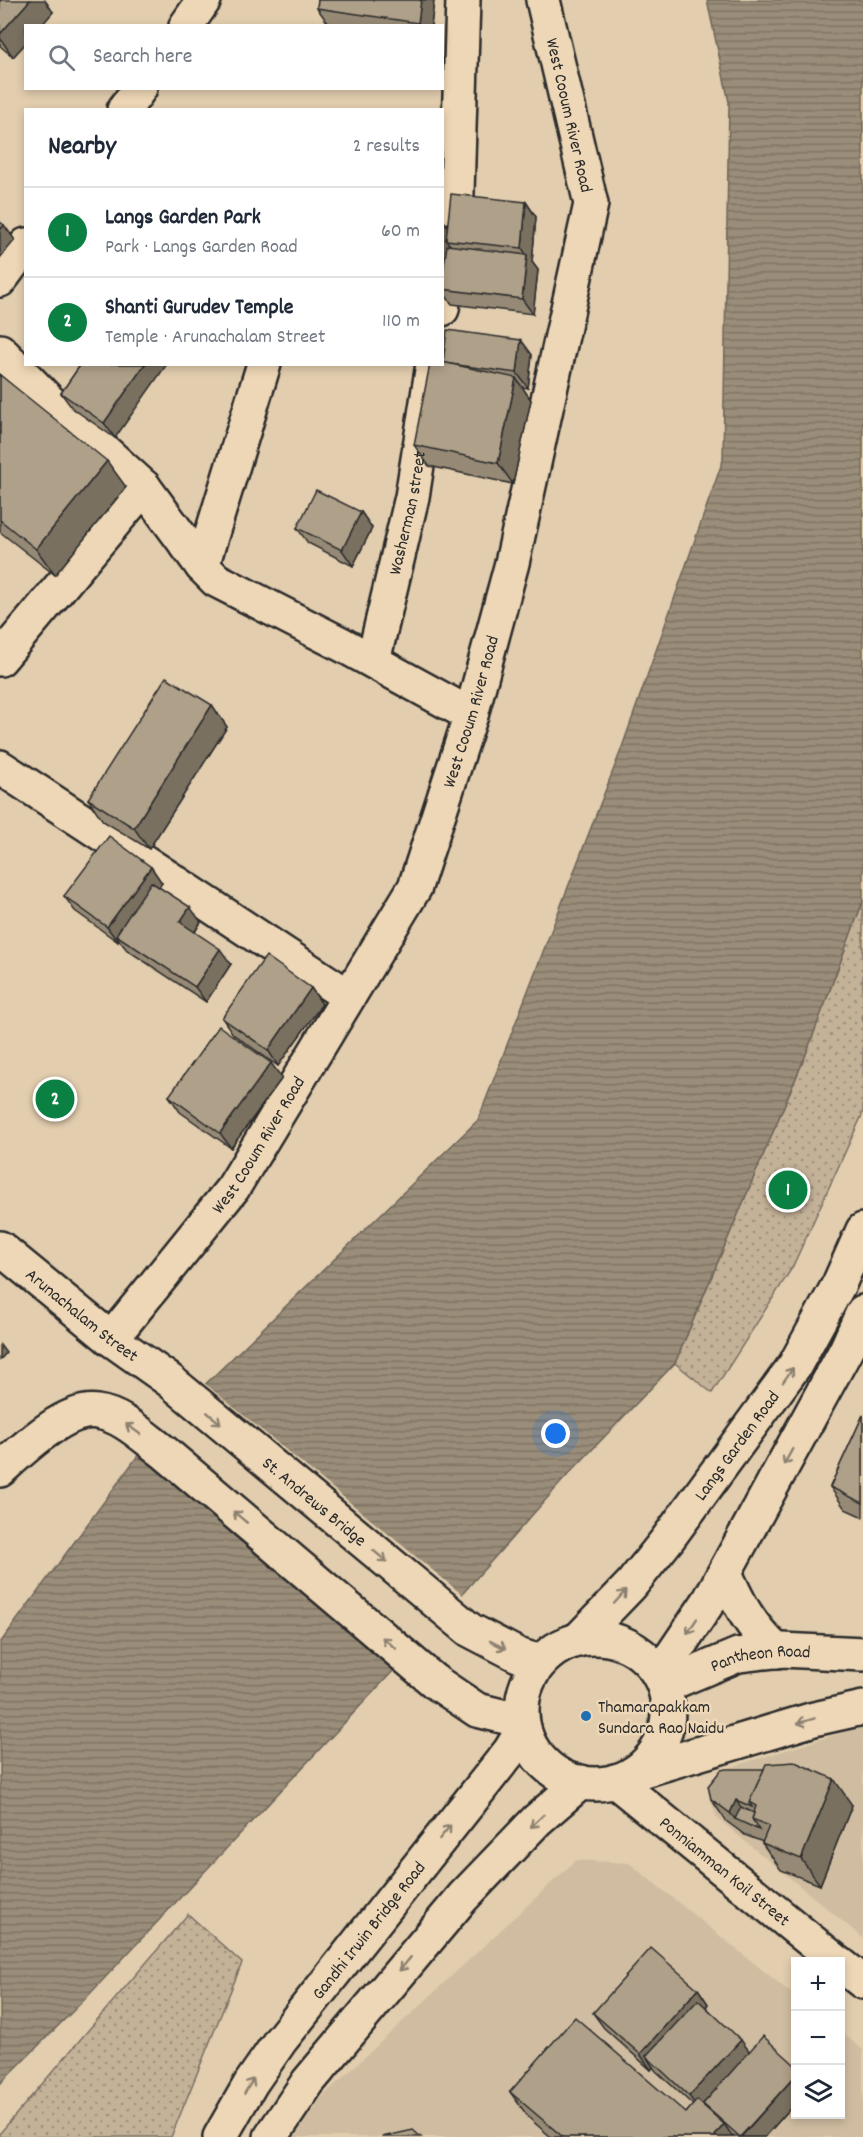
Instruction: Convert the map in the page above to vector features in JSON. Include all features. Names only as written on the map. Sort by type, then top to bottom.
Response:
[{"type":"street","points":[[187,24],[204,0]]},
{"type":"street","points":[[444,284],[463,0]]},
{"type":"street","name":"West Cooum River Road","points":[[111,1339],[233,1188],[415,887],[471,715],[512,563],[591,204],[543,0]]},
{"type":"street","points":[[125,108],[139,90]]},
{"type":"street","points":[[0,280],[24,248]]},
{"type":"street","points":[[0,351],[50,402],[144,487],[202,566],[216,580],[373,661],[471,715]]},
{"type":"street","points":[[202,566],[263,366]]},
{"type":"street","name":"Washerman street","points":[[373,661],[412,497],[433,366]]},
{"type":"street","points":[[0,659],[144,487]]},
{"type":"street","points":[[0,767],[348,996]]},
{"type":"street","name":"Langs Garden Road","points":[[579,1639],[631,1585],[788,1375],[820,1321],[863,1230]]},
{"type":"street","name":"Arunachalam Street","points":[[0,1248],[111,1339],[169,1380]]},
{"type":"street","points":[[661,1680],[725,1574],[846,1350],[863,1312]]},
{"type":"street","name":"St. Andrews Bridge","points":[[169,1380],[460,1622],[493,1643],[540,1662]]},
{"type":"street","points":[[0,1470],[37,1436],[84,1411],[98,1412],[128,1425],[164,1452],[434,1681],[477,1710],[523,1725]]},
{"type":"street","points":[[725,1574],[752,1625],[777,1651]]},
{"type":"street","points":[[622,1778],[644,1765],[655,1752],[663,1737],[668,1702],[661,1680],[644,1657],[625,1644],[603,1638],[579,1639],[558,1647],[540,1662],[531,1675],[522,1705],[523,1725],[532,1747],[545,1764],[561,1775],[581,1782],[603,1783],[622,1778],[814,1719],[863,1708]]},
{"type":"street","name":"Pantheon Road","points":[[661,1680],[738,1655],[777,1651],[863,1654]]},
{"type":"street","points":[[477,1710],[492,1739],[491,1774]]},
{"type":"street","name":"Gandhi Irwin Bridge Road","points":[[220,2137],[251,2083],[280,2042],[510,1751],[523,1725]]},
{"type":"street","name":"Ponniamman Koil Street","points":[[622,1778],[832,1957]]},
{"type":"street","points":[[271,2137],[308,2082],[463,1897],[537,1820],[581,1782]]},
{"type":"street","name":"Ponniamman Koil Street","points":[[845,1968],[863,1982]]},
{"type":"shaded area","points":[[707,0],[863,0],[863,901],[806,1054],[675,1363],[565,1478],[410,1653],[85,1999],[0,2084],[0,1643],[153,1435],[478,1120],[621,750],[723,460],[729,102]]},
{"type":"shaded area","points":[[863,901],[863,1113],[792,1268],[712,1393],[675,1363],[806,1054]]},
{"type":"shaded area","points":[[863,1726],[863,1938],[717,1818],[708,1792],[725,1769]]},
{"type":"shaded area","points":[[576,1860],[629,1863],[791,1993],[791,2119],[845,2119],[845,2035],[863,2050],[863,2137],[289,2137],[309,2109]]},
{"type":"shaded area","points":[[188,1914],[242,1963],[171,2137],[0,2137],[0,2133]]},
{"type":"pier","points":[[203,1382],[464,1596],[416,1651],[150,1433]]},
{"type":"building","points":[[0,0],[30,0],[0,34]]},
{"type":"building","points":[[318,0],[421,0],[418,23],[317,8]]},
{"type":"building","points":[[451,194],[526,202],[522,248],[446,240]]},
{"type":"building","points":[[447,245],[527,255],[522,299],[444,289]]},
{"type":"building","points":[[447,330],[521,340],[517,373],[444,363]]},
{"type":"building","points":[[444,362],[516,378],[498,463],[414,445],[430,366],[444,366]]},
{"type":"building","points":[[80,366],[144,366],[104,423],[61,393]]},
{"type":"building","points":[[0,375],[107,461],[36,549],[0,520]]},
{"type":"building","points":[[316,490],[361,512],[342,550],[297,528]]},
{"type":"building","points":[[166,677],[212,705],[134,828],[88,799]]},
{"type":"building","points":[[109,836],[151,867],[107,927],[64,896]]},
{"type":"building","points":[[151,882],[190,907],[180,922],[220,949],[195,987],[116,935]]},
{"type":"building","points":[[266,956],[311,988],[268,1050],[222,1018]]},
{"type":"building","points":[[219,1026],[271,1063],[220,1133],[169,1096]]},
{"type":"building","points":[[863,1415],[863,1503],[830,1487]]},
{"type":"building","points":[[795,1762],[834,1779],[801,1859],[762,1843],[769,1826],[752,1819],[756,1806],[749,1802],[766,1764]]},
{"type":"building","points":[[764,1769],[749,1802],[752,1807],[736,1800],[730,1813],[711,1799],[708,1786],[721,1770]]},
{"type":"building","points":[[741,1807],[754,1813],[752,1819],[759,1830],[735,1819]]},
{"type":"building","points":[[651,1948],[698,1989],[640,2054],[593,2013]]},
{"type":"building","points":[[698,2000],[741,2040],[689,2096],[646,2056]]},
{"type":"building","points":[[575,2017],[686,2113],[697,2100],[724,2124],[714,2137],[563,2137],[510,2092]]},
{"type":"building","points":[[763,2036],[791,2061],[791,2080],[740,2137],[703,2104]]},
{"type":"building","points":[[413,2130],[421,2137],[382,2137]]},
{"type":"place","name":"Shanti Gurudev Temple","points":[[55,1099]]},
{"type":"place","name":"Langs Garden Park","points":[[788,1190]]},
{"type":"place","name":"Thamarapakkam Sundara Rao Naidu","points":[[586,1716]]}]
